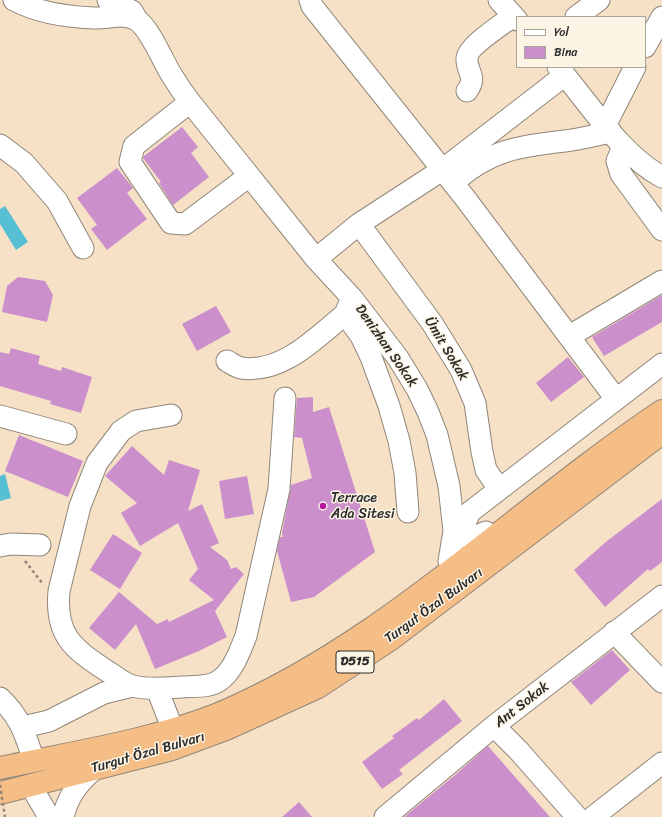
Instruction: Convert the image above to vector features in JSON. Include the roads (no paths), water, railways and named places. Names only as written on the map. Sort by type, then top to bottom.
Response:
[{"type":"highway","points":[[382,622],[449,561],[634,414],[662,395]]},
{"type":"highway","name":"Turgut Özal Bulvarı","points":[[0,768],[173,730],[215,715],[274,689],[347,646],[382,622],[583,468],[662,411]]},
{"type":"highway","name":"Turgut Özal Bulvarı","points":[[0,793],[172,749],[219,732],[318,687],[397,634],[662,433]]},
{"type":"highway","points":[[318,687],[400,642],[427,625],[662,450]]},
{"type":"street","points":[[14,0],[28,7],[64,15],[96,18],[124,16],[137,21]]},
{"type":"street","name":"Denizhan Sokak","points":[[108,0],[132,11],[137,21],[157,46],[172,75],[190,102],[316,259],[349,306],[398,358],[417,389],[428,412],[445,466],[454,531],[449,561]]},
{"type":"street","points":[[310,0],[312,6],[447,176],[616,399]]},
{"type":"street","points":[[467,91],[472,77],[468,64],[468,54],[471,49],[515,18],[499,0]]},
{"type":"street","points":[[577,16],[599,0]]},
{"type":"street","points":[[646,45],[662,17]]},
{"type":"street","points":[[635,68],[613,134],[617,161],[621,174],[662,230]]},
{"type":"street","points":[[316,259],[359,224],[447,176],[561,71],[613,134],[650,170],[662,178]]},
{"type":"street","points":[[190,102],[134,146],[130,162],[171,223],[186,224],[249,176]]},
{"type":"street","points":[[447,176],[464,172],[495,154],[515,148],[533,144],[567,141],[613,134]]},
{"type":"street","points":[[0,145],[24,163],[57,201],[82,248]]},
{"type":"street","name":"Ümit Sokak","points":[[359,224],[432,323],[462,370],[475,403],[486,470],[499,489]]},
{"type":"street","points":[[573,334],[662,281]]},
{"type":"street","points":[[227,362],[240,368],[264,367],[283,361],[301,350],[349,306],[371,357],[399,440],[405,473],[408,512]]},
{"type":"street","points":[[486,532],[472,539],[463,538],[454,531],[466,521],[470,512],[662,364]]},
{"type":"street","points":[[23,727],[56,718],[104,693],[132,686],[157,688],[210,685],[220,681],[229,672],[246,636],[279,489],[285,398]]},
{"type":"street","points":[[0,416],[66,434]]},
{"type":"street","points":[[132,686],[88,659],[69,642],[61,627],[58,602],[61,579],[80,506],[97,463],[121,431],[131,424],[136,421],[171,416]]},
{"type":"street","points":[[5,545],[40,545]]},
{"type":"street","name":"Ant Sokak","points":[[385,817],[494,726],[662,596]]},
{"type":"street","points":[[614,632],[662,682]]},
{"type":"street","points":[[157,688],[173,730]]},
{"type":"street","points":[[0,698],[10,708],[23,727],[34,761]]},
{"type":"street","points":[[494,726],[519,751],[577,817]]},
{"type":"street","points":[[593,817],[662,763]]},
{"type":"street","points":[[63,817],[66,802],[78,783],[94,769]]},
{"type":"street","points":[[31,786],[49,817]]},
{"type":"water","points":[[5,206],[28,242],[16,250],[0,224],[0,209]]},
{"type":"water","points":[[5,474],[11,498],[0,501],[0,476]]},
{"type":"place","name":"Terrace Ada Sitesi","points":[[323,506]]}]
